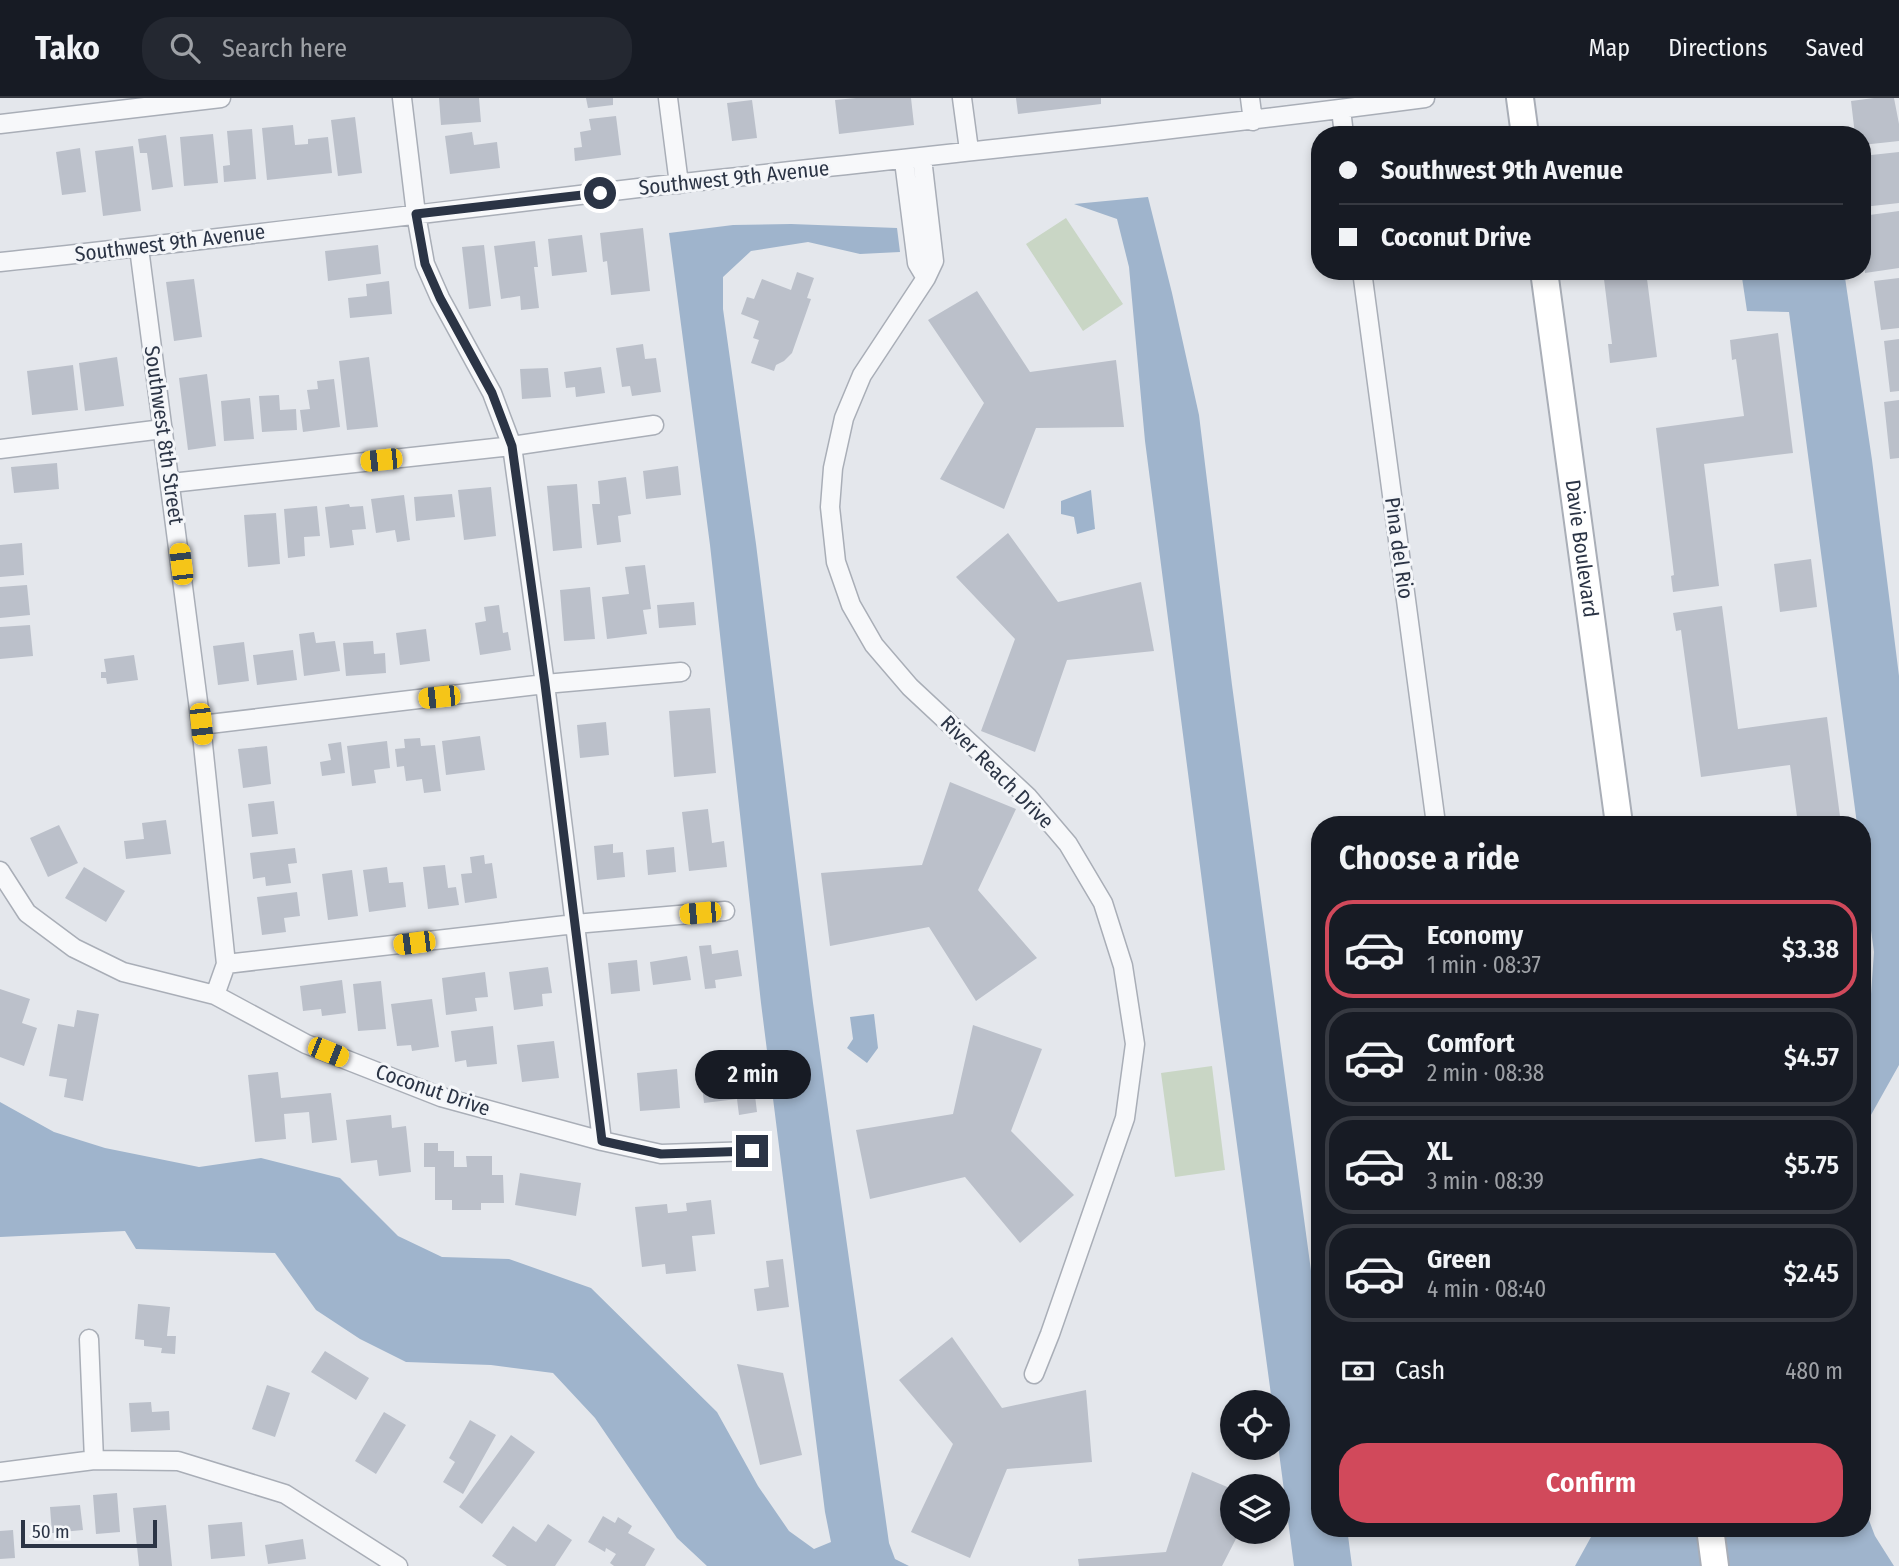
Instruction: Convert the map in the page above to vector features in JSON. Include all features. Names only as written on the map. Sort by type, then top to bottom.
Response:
[{"type":"main road","points":[[1520,98],[1524,126]]},
{"type":"main road","name":"Davie Boulevard","points":[[1545,280],[1618,816]]},
{"type":"main road","points":[[1711,1537],[1715,1566]]},
{"type":"street","points":[[0,124],[220,98]]},
{"type":"street","points":[[402,98],[425,264],[440,298],[492,393],[512,446],[545,684],[602,1141]]},
{"type":"street","points":[[668,98],[679,184]]},
{"type":"street","points":[[962,98],[969,150]]},
{"type":"street","points":[[1250,98],[1253,121]]},
{"type":"street","name":"Southwest 9th Avenue","points":[[0,262],[913,159],[969,150],[1253,121],[1425,98]]},
{"type":"street","points":[[1340,109],[1343,126]]},
{"type":"street","name":"River Reach Drive","points":[[913,159],[916,263],[926,278],[862,375],[844,418],[833,468],[830,507],[836,562],[851,604],[874,645],[910,687],[1028,797],[1068,844],[1103,903],[1122,966],[1135,1044],[1125,1118],[1034,1374]]},
{"type":"street","name":"Southwest 8th Street","points":[[139,248],[201,724],[226,964],[215,995]]},
{"type":"street","name":"Pina del Rio","points":[[1363,280],[1435,816]]},
{"type":"street","points":[[171,483],[512,446],[654,425]]},
{"type":"street","points":[[0,449],[163,429]]},
{"type":"street","points":[[201,724],[545,684],[681,672]]},
{"type":"street","name":"Coconut Drive","points":[[0,871],[27,913],[74,948],[123,972],[215,995],[306,1044],[441,1097],[602,1141],[661,1154],[752,1151]]},
{"type":"street","points":[[226,964],[575,924],[725,911]]},
{"type":"street","points":[[89,1339],[94,1460]]},
{"type":"street","points":[[0,1472],[94,1460],[178,1461],[285,1494],[398,1566]]},
{"type":"green space","points":[[1066,218],[1123,304],[1083,331],[1026,244]]},
{"type":"green space","points":[[1212,1066],[1225,1170],[1175,1177],[1161,1073]]},
{"type":"water","points":[[1148,197],[1199,415],[1232,685],[1311,1271],[1311,1537],[1348,1537],[1352,1566],[1294,1566],[1290,1536],[1290,1474],[1282,1474],[1280,1460],[1290,1460],[1290,1390],[1270,1390],[1145,441],[1129,267],[1117,219],[1074,204]]},
{"type":"water","points":[[733,225],[897,228],[900,252],[860,254],[808,242],[751,251],[723,277],[723,309],[756,544],[813,1003],[889,1543],[895,1559],[909,1566],[707,1566],[677,1538],[595,1418],[553,1373],[491,1365],[406,1362],[360,1339],[316,1310],[275,1253],[136,1249],[125,1231],[0,1237],[0,1102],[54,1132],[105,1148],[199,1167],[261,1158],[340,1178],[398,1236],[442,1257],[509,1259],[591,1288],[717,1412],[758,1486],[789,1531],[814,1549],[831,1542],[761,1003],[710,545],[669,233]]},
{"type":"water","points":[[1742,280],[1845,280],[1872,460],[1899,676],[1899,1065],[1871,1115],[1871,994],[1874,952],[1871,930],[1871,816],[1856,816],[1789,312],[1747,311]]},
{"type":"water","points":[[1091,490],[1095,529],[1077,534],[1074,517],[1061,514],[1061,501]]},
{"type":"water","points":[[874,1014],[878,1048],[867,1063],[847,1048],[853,1039],[850,1017]]},
{"type":"water","points":[[1871,1526],[1894,1566],[1575,1566],[1591,1537],[1871,1537]]},
{"type":"building","points":[[439,98],[479,98],[481,122],[441,125]]},
{"type":"building","points":[[586,98],[613,98],[613,105],[588,108]]},
{"type":"building","points":[[911,98],[914,125],[839,134],[835,100]]},
{"type":"building","points":[[1016,98],[1101,98],[1101,104],[1018,114]]},
{"type":"building","points":[[1894,98],[1899,141],[1871,144],[1871,126],[1854,126],[1851,101]]},
{"type":"building","points":[[752,100],[757,138],[732,141],[727,103]]},
{"type":"building","points":[[616,116],[621,155],[575,161],[574,148],[582,147],[580,132],[591,130],[589,119]]},
{"type":"building","points":[[355,117],[362,173],[338,176],[331,120]]},
{"type":"building","points":[[293,125],[295,145],[308,144],[308,139],[328,137],[332,173],[267,180],[262,128]]},
{"type":"building","points":[[252,129],[256,179],[224,182],[223,166],[230,165],[227,131]]},
{"type":"building","points":[[472,132],[474,145],[497,142],[500,168],[450,174],[445,136]]},
{"type":"building","points":[[213,134],[218,183],[184,186],[180,137]]},
{"type":"building","points":[[166,135],[173,187],[152,190],[147,153],[140,153],[138,139]]},
{"type":"building","points":[[133,146],[141,211],[103,216],[95,151]]},
{"type":"building","points":[[80,148],[86,192],[62,195],[56,152]]},
{"type":"building","points":[[1899,152],[1899,203],[1871,206],[1871,155]]},
{"type":"building","points":[[1899,211],[1899,268],[1871,272],[1871,215]]},
{"type":"building","points":[[643,228],[650,291],[611,295],[607,261],[603,262],[600,233]]},
{"type":"building","points":[[582,235],[587,272],[552,276],[548,239]]},
{"type":"building","points":[[535,241],[538,267],[534,267],[539,308],[521,310],[520,296],[501,299],[494,246]]},
{"type":"building","points":[[378,245],[381,274],[328,281],[325,251]]},
{"type":"building","points":[[484,245],[491,306],[469,309],[462,247]]},
{"type":"building","points":[[797,272],[814,278],[807,298],[811,299],[792,353],[776,365],[774,371],[751,363],[759,340],[753,338],[759,321],[741,314],[747,297],[754,299],[762,279],[791,290]]},
{"type":"building","points":[[1899,278],[1899,328],[1881,330],[1874,281]]},
{"type":"building","points":[[194,279],[202,337],[174,341],[166,282]]},
{"type":"building","points":[[1604,280],[1647,280],[1657,357],[1610,363],[1608,344],[1612,344]]},
{"type":"building","points":[[389,281],[392,314],[350,318],[348,298],[367,296],[366,284]]},
{"type":"building","points":[[977,291],[1030,372],[1116,360],[1124,427],[1036,428],[1004,509],[940,479],[984,403],[928,320]]},
{"type":"building","points":[[1778,333],[1793,453],[1704,464],[1719,586],[1673,592],[1671,576],[1674,575],[1656,428],[1744,416],[1736,359],[1732,360],[1730,340]]},
{"type":"building","points":[[1899,339],[1899,391],[1890,392],[1884,341]]},
{"type":"building","points":[[643,344],[645,359],[656,358],[661,392],[632,396],[630,386],[622,387],[616,348]]},
{"type":"building","points":[[117,357],[124,406],[85,411],[79,363]]},
{"type":"building","points":[[369,357],[378,427],[347,430],[339,361]]},
{"type":"building","points":[[73,365],[78,410],[32,415],[27,371]]},
{"type":"building","points":[[601,367],[605,393],[576,397],[575,387],[566,388],[564,372]]},
{"type":"building","points":[[548,368],[551,397],[522,399],[520,369]]},
{"type":"building","points":[[207,374],[216,446],[188,450],[179,378]]},
{"type":"building","points":[[334,379],[340,427],[303,432],[300,410],[310,409],[307,390],[318,389],[317,381]]},
{"type":"building","points":[[279,395],[280,410],[296,409],[297,430],[262,432],[259,396]]},
{"type":"building","points":[[250,398],[254,439],[224,441],[221,401]]},
{"type":"building","points":[[1899,400],[1899,458],[1890,459],[1884,402]]},
{"type":"building","points":[[57,463],[59,489],[14,493],[11,467]]},
{"type":"building","points":[[678,466],[681,495],[646,499],[643,471]]},
{"type":"building","points":[[626,477],[631,514],[618,516],[621,542],[597,545],[592,504],[600,504],[598,481]]},
{"type":"building","points":[[577,484],[582,548],[553,551],[547,486]]},
{"type":"building","points":[[491,487],[496,536],[464,540],[458,490]]},
{"type":"building","points":[[452,494],[455,517],[416,521],[414,497]]},
{"type":"building","points":[[404,495],[410,540],[397,542],[395,530],[376,533],[371,499]]},
{"type":"building","points":[[349,504],[350,507],[363,506],[366,529],[352,530],[354,545],[330,548],[325,507]]},
{"type":"building","points":[[317,506],[320,536],[304,537],[305,556],[288,558],[284,509]]},
{"type":"building","points":[[276,513],[280,564],[248,567],[244,515]]},
{"type":"building","points":[[1008,533],[1058,602],[1141,582],[1154,651],[1067,660],[1035,752],[981,731],[1015,639],[956,577]]},
{"type":"building","points":[[22,543],[24,575],[0,577],[0,545]]},
{"type":"building","points":[[1811,559],[1817,607],[1780,612],[1774,564]]},
{"type":"building","points":[[645,565],[651,609],[643,610],[647,634],[607,639],[602,597],[629,594],[625,567]]},
{"type":"building","points":[[27,585],[30,615],[0,618],[0,587]]},
{"type":"building","points":[[590,587],[595,639],[564,641],[560,590]]},
{"type":"building","points":[[694,602],[696,625],[659,628],[657,605]]},
{"type":"building","points":[[499,605],[503,633],[508,632],[511,650],[480,655],[475,623],[486,621],[484,607]]},
{"type":"building","points":[[1722,606],[1738,729],[1827,717],[1840,816],[1797,816],[1790,765],[1701,777],[1681,630],[1676,631],[1673,613]]},
{"type":"building","points":[[30,625],[33,656],[0,659],[0,627]]},
{"type":"building","points":[[426,629],[430,661],[400,665],[396,633]]},
{"type":"building","points":[[314,632],[316,643],[335,641],[340,671],[304,676],[299,634]]},
{"type":"building","points":[[373,641],[374,654],[385,653],[386,673],[346,676],[343,643]]},
{"type":"building","points":[[244,642],[249,681],[218,685],[213,646]]},
{"type":"building","points":[[293,650],[297,680],[257,685],[253,655]]},
{"type":"building","points":[[134,655],[138,680],[107,684],[106,678],[101,678],[101,672],[106,672],[104,659]]},
{"type":"building","points":[[710,708],[716,773],[674,777],[669,711]]},
{"type":"building","points":[[606,722],[609,755],[580,758],[577,725]]},
{"type":"building","points":[[480,736],[485,770],[446,775],[442,741]]},
{"type":"building","points":[[420,738],[421,746],[435,745],[441,791],[424,793],[422,779],[406,781],[404,766],[397,767],[395,749],[405,748],[404,739]]},
{"type":"building","points":[[387,741],[390,768],[374,770],[376,783],[352,786],[347,746]]},
{"type":"building","points":[[341,742],[345,773],[322,776],[320,762],[331,760],[328,744]]},
{"type":"building","points":[[267,746],[271,784],[243,788],[238,749]]},
{"type":"building","points":[[950,782],[1016,809],[978,890],[1037,958],[976,1001],[929,927],[830,946],[821,873],[922,865]]},
{"type":"building","points":[[274,801],[278,834],[252,837],[248,804]]},
{"type":"building","points":[[708,809],[712,843],[724,841],[727,867],[689,871],[682,812]]},
{"type":"building","points":[[166,820],[171,854],[126,859],[124,841],[144,839],[142,823]]},
{"type":"building","points":[[59,825],[78,863],[48,877],[30,838]]},
{"type":"building","points":[[613,844],[613,853],[623,852],[625,877],[597,880],[594,846]]},
{"type":"building","points":[[674,847],[676,872],[648,875],[646,850]]},
{"type":"building","points":[[295,848],[297,863],[288,864],[291,883],[266,886],[265,877],[253,879],[250,853]]},
{"type":"building","points":[[484,855],[485,864],[492,863],[497,898],[465,903],[461,874],[472,873],[470,857]]},
{"type":"building","points":[[445,865],[448,888],[456,887],[459,905],[428,909],[423,867]]},
{"type":"building","points":[[84,867],[125,891],[106,922],[65,898]]},
{"type":"building","points":[[387,867],[389,883],[403,882],[406,907],[369,912],[363,870]]},
{"type":"building","points":[[352,870],[358,916],[328,920],[322,874]]},
{"type":"building","points":[[297,892],[300,916],[284,918],[286,932],[262,935],[257,897]]},
{"type":"building","points":[[711,945],[712,954],[738,950],[742,976],[715,980],[716,988],[705,989],[699,946]]},
{"type":"building","points":[[687,956],[691,980],[653,985],[650,962]]},
{"type":"building","points":[[637,960],[640,991],[611,994],[608,963]]},
{"type":"building","points":[[548,967],[552,993],[542,994],[543,1006],[514,1010],[509,972]]},
{"type":"building","points":[[485,972],[488,997],[475,998],[477,1011],[446,1015],[442,978]]},
{"type":"building","points":[[342,980],[346,1013],[322,1016],[321,1009],[303,1011],[300,986]]},
{"type":"building","points":[[381,981],[386,1029],[358,1031],[353,984]]},
{"type":"building","points":[[0,989],[30,999],[22,1023],[37,1028],[24,1066],[0,1057]]},
{"type":"building","points":[[432,999],[439,1047],[412,1051],[411,1045],[397,1046],[391,1004]]},
{"type":"building","points":[[77,1010],[99,1014],[83,1101],[64,1097],[67,1079],[49,1076],[58,1024],[74,1027]]},
{"type":"building","points":[[973,1025],[1042,1049],[1011,1131],[1074,1195],[1020,1243],[965,1177],[870,1199],[856,1130],[953,1114]]},
{"type":"building","points":[[493,1026],[497,1064],[467,1067],[466,1060],[455,1062],[451,1031]]},
{"type":"building","points":[[554,1041],[559,1078],[522,1082],[517,1045]]},
{"type":"building","points":[[677,1069],[680,1108],[640,1111],[637,1073]]},
{"type":"building","points":[[752,1071],[757,1112],[739,1115],[737,1099],[704,1103],[701,1077]]},
{"type":"building","points":[[278,1072],[281,1098],[331,1093],[337,1140],[312,1143],[309,1112],[284,1114],[286,1139],[255,1142],[248,1075]]},
{"type":"building","points":[[391,1115],[392,1128],[406,1126],[411,1172],[379,1176],[377,1160],[351,1163],[346,1120]]},
{"type":"building","points":[[424,1143],[438,1143],[438,1151],[454,1151],[454,1167],[467,1167],[466,1156],[492,1156],[492,1175],[503,1175],[504,1203],[481,1203],[481,1210],[452,1210],[452,1200],[435,1200],[435,1167],[424,1167]]},
{"type":"building","points":[[520,1173],[581,1183],[576,1216],[515,1205]]},
{"type":"building","points":[[711,1200],[715,1234],[692,1236],[696,1271],[666,1274],[665,1264],[642,1267],[635,1207],[667,1204],[668,1213],[687,1211],[686,1203]]},
{"type":"building","points":[[783,1259],[789,1307],[757,1311],[754,1289],[769,1287],[766,1261]]},
{"type":"building","points":[[138,1304],[170,1307],[167,1336],[176,1336],[175,1354],[161,1353],[162,1348],[144,1346],[144,1340],[135,1339]]},
{"type":"building","points":[[952,1337],[1002,1408],[1086,1390],[1092,1462],[1007,1469],[970,1558],[911,1532],[953,1444],[899,1380]]},
{"type":"building","points":[[325,1351],[369,1378],[356,1400],[311,1372]]},
{"type":"building","points":[[737,1364],[783,1373],[802,1455],[760,1465]]},
{"type":"building","points":[[267,1385],[290,1393],[275,1437],[252,1429]]},
{"type":"building","points":[[151,1402],[152,1412],[169,1411],[170,1430],[131,1432],[129,1403]]},
{"type":"building","points":[[384,1412],[406,1425],[376,1474],[355,1461]]},
{"type":"building","points":[[470,1420],[496,1435],[463,1494],[443,1482],[455,1462],[449,1458]]},
{"type":"building","points":[[511,1435],[535,1452],[482,1524],[459,1507]]},
{"type":"building","points":[[1192,1472],[1220,1484],[1220,1544],[1233,1544],[1222,1566],[1079,1566],[1078,1559],[1166,1552]]},
{"type":"building","points":[[117,1493],[120,1532],[96,1534],[93,1495]]},
{"type":"building","points":[[80,1505],[83,1530],[52,1533],[50,1507]]},
{"type":"building","points":[[166,1505],[172,1566],[139,1566],[133,1508]]},
{"type":"building","points":[[603,1516],[615,1523],[618,1517],[632,1526],[628,1533],[655,1549],[645,1566],[614,1566],[610,1563],[616,1554],[606,1548],[605,1552],[588,1542]]},
{"type":"building","points":[[242,1522],[245,1556],[211,1559],[208,1525]]},
{"type":"building","points":[[548,1524],[572,1540],[555,1566],[507,1566],[492,1556],[513,1526],[536,1542]]},
{"type":"building","points":[[13,1530],[15,1558],[0,1559],[0,1531]]},
{"type":"building","points":[[303,1539],[306,1559],[268,1564],[265,1545]]},
{"type":"route","points":[[600,193],[416,214],[425,264],[440,298],[492,393],[512,446],[545,684],[602,1141],[661,1154],[752,1151]]}]
